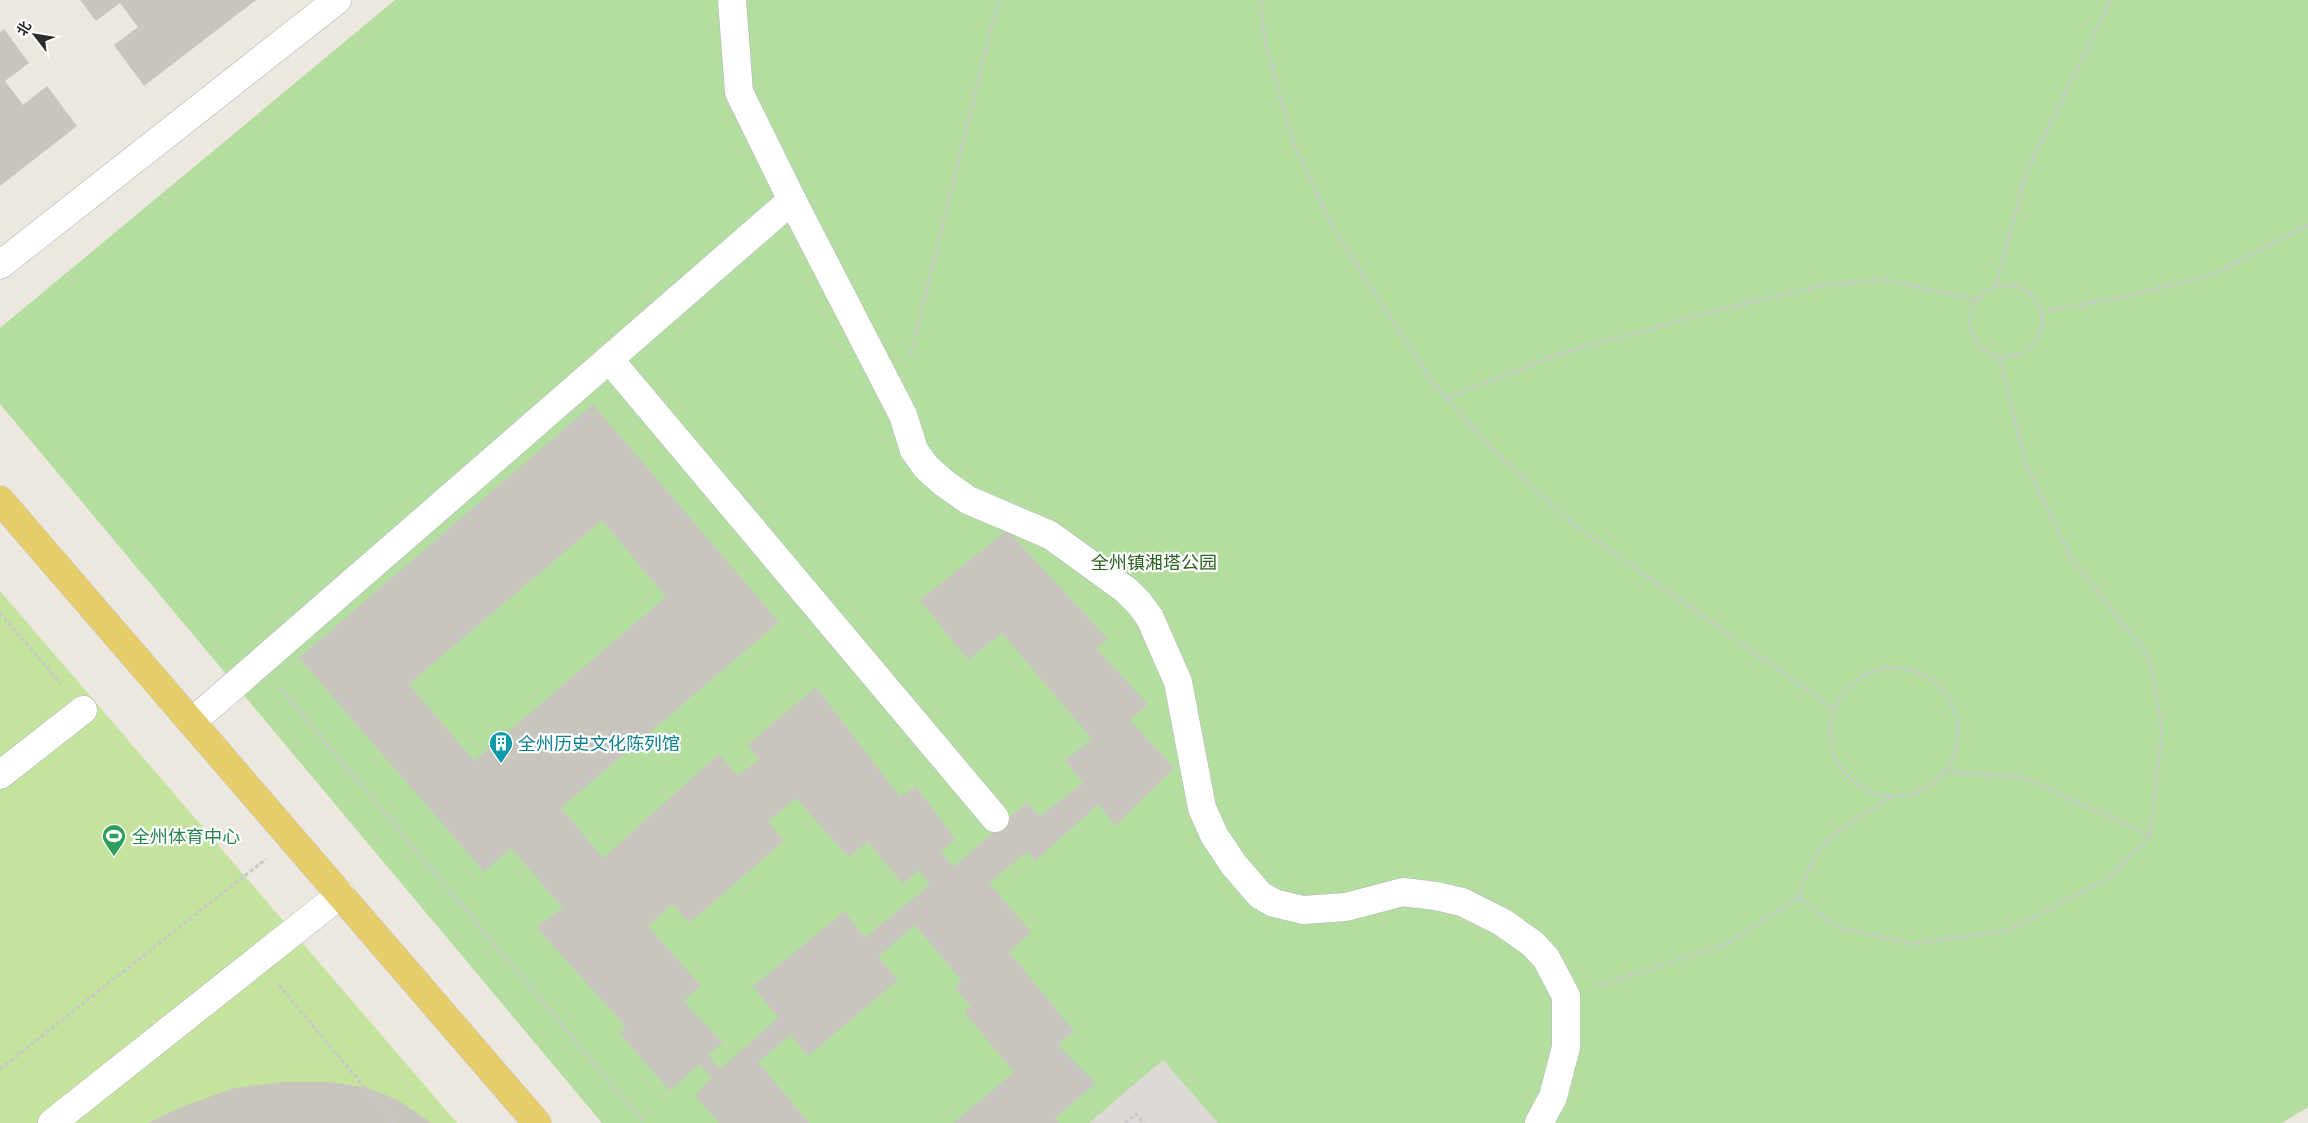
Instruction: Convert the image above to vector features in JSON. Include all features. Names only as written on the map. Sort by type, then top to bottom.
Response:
[{"type":"main road","points":[[0,500],[537,1123]]},
{"type":"lane","points":[[0,265],[337,0]]},
{"type":"lane","points":[[732,0],[739,92],[792,200],[898,406],[914,450],[926,468],[968,500],[1050,535],[1126,590],[1150,618],[1178,682],[1202,808],[1214,834],[1234,865],[1260,895],[1274,902],[1304,910],[1346,907],[1403,892],[1436,896],[1462,902],[1502,922],[1533,944],[1554,969],[1566,996],[1566,1047],[1553,1097],[1539,1123]]},
{"type":"lane","points":[[192,722],[792,200]]},
{"type":"lane","points":[[609,359],[995,818]]},
{"type":"lane","points":[[0,775],[83,710]]},
{"type":"lane","points":[[52,1123],[341,894]]},
{"type":"path","points":[[898,406],[993,21],[1000,0]]},
{"type":"path","points":[[1260,0],[1266,46],[1293,142],[1332,226],[1432,382],[1492,449],[1573,524],[1834,709]]},
{"type":"path","points":[[1996,286],[2026,173],[2111,0]]},
{"type":"path","points":[[2041,312],[2128,296],[2214,274],[2308,225]]},
{"type":"path","points":[[1447,398],[1559,354],[1710,312],[1820,286],[1882,279],[1977,300]]},
{"type":"path","points":[[1996,286],[2020,287],[2038,302],[2042,325],[2039,337],[2032,347],[2022,354],[2011,357],[1999,357],[1988,352],[1973,335],[1970,323],[1972,311],[1977,300],[1996,286]]},
{"type":"path","points":[[1799,898],[1838,927],[1912,944],[2009,930],[2109,878],[2150,835],[2162,729],[2149,656],[2073,561],[2026,465],[1999,357]]},
{"type":"path","points":[[0,613],[83,710]]},
{"type":"path","points":[[259,664],[644,1123]]},
{"type":"path","points":[[1884,669],[1904,669],[1932,680],[1947,696],[1956,714],[1957,744],[1945,772],[1920,791],[1906,795],[1879,795],[1859,786],[1843,772],[1830,742],[1830,724],[1834,709],[1846,690],[1863,676],[1884,669]]},
{"type":"path","points":[[1945,772],[2022,777],[2150,835]]},
{"type":"path","points":[[1566,996],[1724,945],[1799,898],[1808,866],[1822,846],[1854,820],[1892,796]]},
{"type":"path","points":[[0,1069],[293,838]]},
{"type":"path","points":[[258,960],[394,1123]]},
{"type":"path","points":[[1125,1123],[1136,1114],[1144,1123]]},
{"type":"green space","name":"全州镇湘塔公园","points":[[395,0],[2308,0],[2308,1107],[2282,1123],[602,1123],[0,404],[0,328]]},
{"type":"green space","name":"全州体育中心","points":[[0,591],[457,1123],[0,1123]]},
{"type":"shaded area","points":[[1163,1060],[1218,1123],[1089,1123]]},
{"type":"building","points":[[80,0],[256,0],[144,86],[114,45],[138,27],[120,3],[96,21]]},
{"type":"building","points":[[4,29],[29,63],[5,81],[23,105],[47,86],[77,126],[0,186],[0,32]]},
{"type":"building","name":"全州历史文化陈列馆","points":[[593,404],[779,622],[561,808],[603,858],[719,754],[737,775],[759,760],[747,745],[816,687],[900,797],[916,786],[955,839],[941,852],[954,867],[1027,802],[1040,816],[1083,783],[1065,760],[1092,739],[1002,633],[968,660],[920,600],[1007,530],[1108,639],[1096,648],[1148,704],[1130,720],[1174,768],[1115,826],[1099,804],[1035,861],[1027,852],[989,883],[1031,932],[1009,952],[1074,1031],[1058,1045],[1096,1083],[1055,1118],[1059,1123],[953,1123],[1014,1072],[964,1012],[971,1007],[955,987],[962,981],[915,925],[878,957],[898,980],[808,1056],[791,1035],[758,1062],[809,1123],[719,1123],[695,1095],[712,1078],[699,1064],[670,1091],[619,1033],[626,1027],[536,927],[563,908],[511,848],[484,872],[299,658]],"holes":[[[602,520],[666,597],[474,761],[409,684]],[[796,798],[848,857],[868,842],[903,884],[919,870],[930,885],[864,938],[845,911],[753,986],[778,1018],[720,1069],[708,1055],[723,1043],[683,1001],[701,986],[648,926],[673,904],[689,923],[784,841],[768,821]]]},
{"type":"building","points":[[282,1082],[330,1082],[364,1087],[396,1099],[432,1123],[148,1123],[181,1107],[234,1088]]},
{"type":"place","name":"全州历史文化陈列馆","points":[[501,764]]},
{"type":"place","name":"全州体育中心","points":[[114,857]]}]
